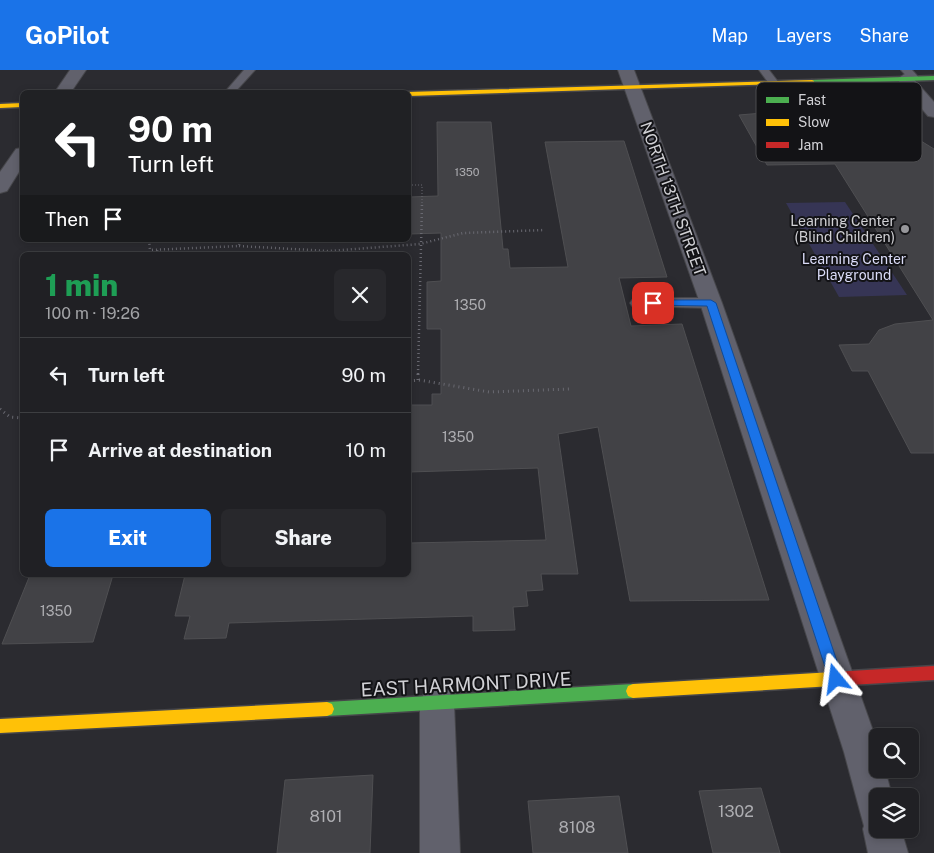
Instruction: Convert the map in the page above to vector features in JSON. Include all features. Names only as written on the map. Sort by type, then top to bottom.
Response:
[{"type":"main road","points":[[793,82],[908,76],[934,78]]},
{"type":"main road","points":[[411,94],[630,79],[756,82]]},
{"type":"main road","points":[[0,106],[20,106]]},
{"type":"main road","name":"EAST HARMONT DRIVE","points":[[0,726],[437,703],[934,673]]},
{"type":"street","points":[[64,90],[78,70]]},
{"type":"street","name":"NORTH 13TH STREET","points":[[630,79],[711,303],[862,752],[871,788]]},
{"type":"street","points":[[922,95],[934,112]]},
{"type":"street","points":[[0,186],[20,157]]},
{"type":"street","points":[[437,703],[440,853]]},
{"type":"street","points":[[884,838],[888,853]]},
{"type":"lane","points":[[232,90],[250,70]]},
{"type":"lane","points":[[764,70],[773,82]]},
{"type":"lane","points":[[637,303],[711,303]]},
{"type":"path","points":[[411,185],[422,185],[418,380]]},
{"type":"path","points":[[149,242],[150,250],[239,246],[332,251],[420,244],[463,233],[545,230]]},
{"type":"path","points":[[239,246],[240,242]]},
{"type":"path","points":[[411,381],[418,380],[489,392],[569,389]]},
{"type":"path","points":[[0,409],[10,417],[20,418]]},
{"type":"green space","name":"Learning Center Playground","points":[[845,202],[907,295],[839,297],[786,203]]},
{"type":"building","points":[[756,114],[756,145],[739,115]]},
{"type":"building","points":[[437,122],[491,122],[503,249],[508,249],[510,268],[568,267],[545,142],[624,141],[667,277],[619,278],[631,326],[682,324],[769,600],[630,601],[598,427],[558,434],[578,574],[541,574],[543,590],[526,591],[528,606],[513,607],[515,630],[473,631],[473,616],[229,623],[226,638],[184,639],[190,616],[175,616],[185,577],[411,577],[411,543],[546,540],[538,468],[411,472],[411,405],[432,405],[432,394],[441,394],[441,329],[427,329],[427,282],[441,281],[441,233],[411,234],[411,197],[438,196]]},
{"type":"building","points":[[922,142],[934,149],[934,453],[911,453],[868,371],[852,371],[839,345],[869,344],[879,330],[895,324],[933,320],[835,164],[767,165],[765,162],[922,162]]},
{"type":"building","points":[[29,577],[112,577],[93,642],[2,644]]},
{"type":"building","points":[[373,775],[370,853],[277,853],[285,780]]},
{"type":"building","points":[[761,788],[780,853],[713,853],[699,791]]},
{"type":"building","points":[[619,796],[628,853],[533,853],[528,801]]},
{"type":"traffic: fast","points":[[812,82],[934,78]]},
{"type":"traffic: fast","points":[[327,709],[633,691]]},
{"type":"traffic: slow","points":[[411,94],[756,84]]},
{"type":"traffic: slow","points":[[0,106],[20,105]]},
{"type":"traffic: slow","points":[[633,691],[833,679]]},
{"type":"traffic: slow","points":[[0,726],[327,709]]},
{"type":"traffic: jam","points":[[833,679],[934,673]]},
{"type":"place","name":"Learning Center (Blind Children)","points":[[905,229]]},
{"type":"route","points":[[653,303],[711,303],[836,679]]}]
